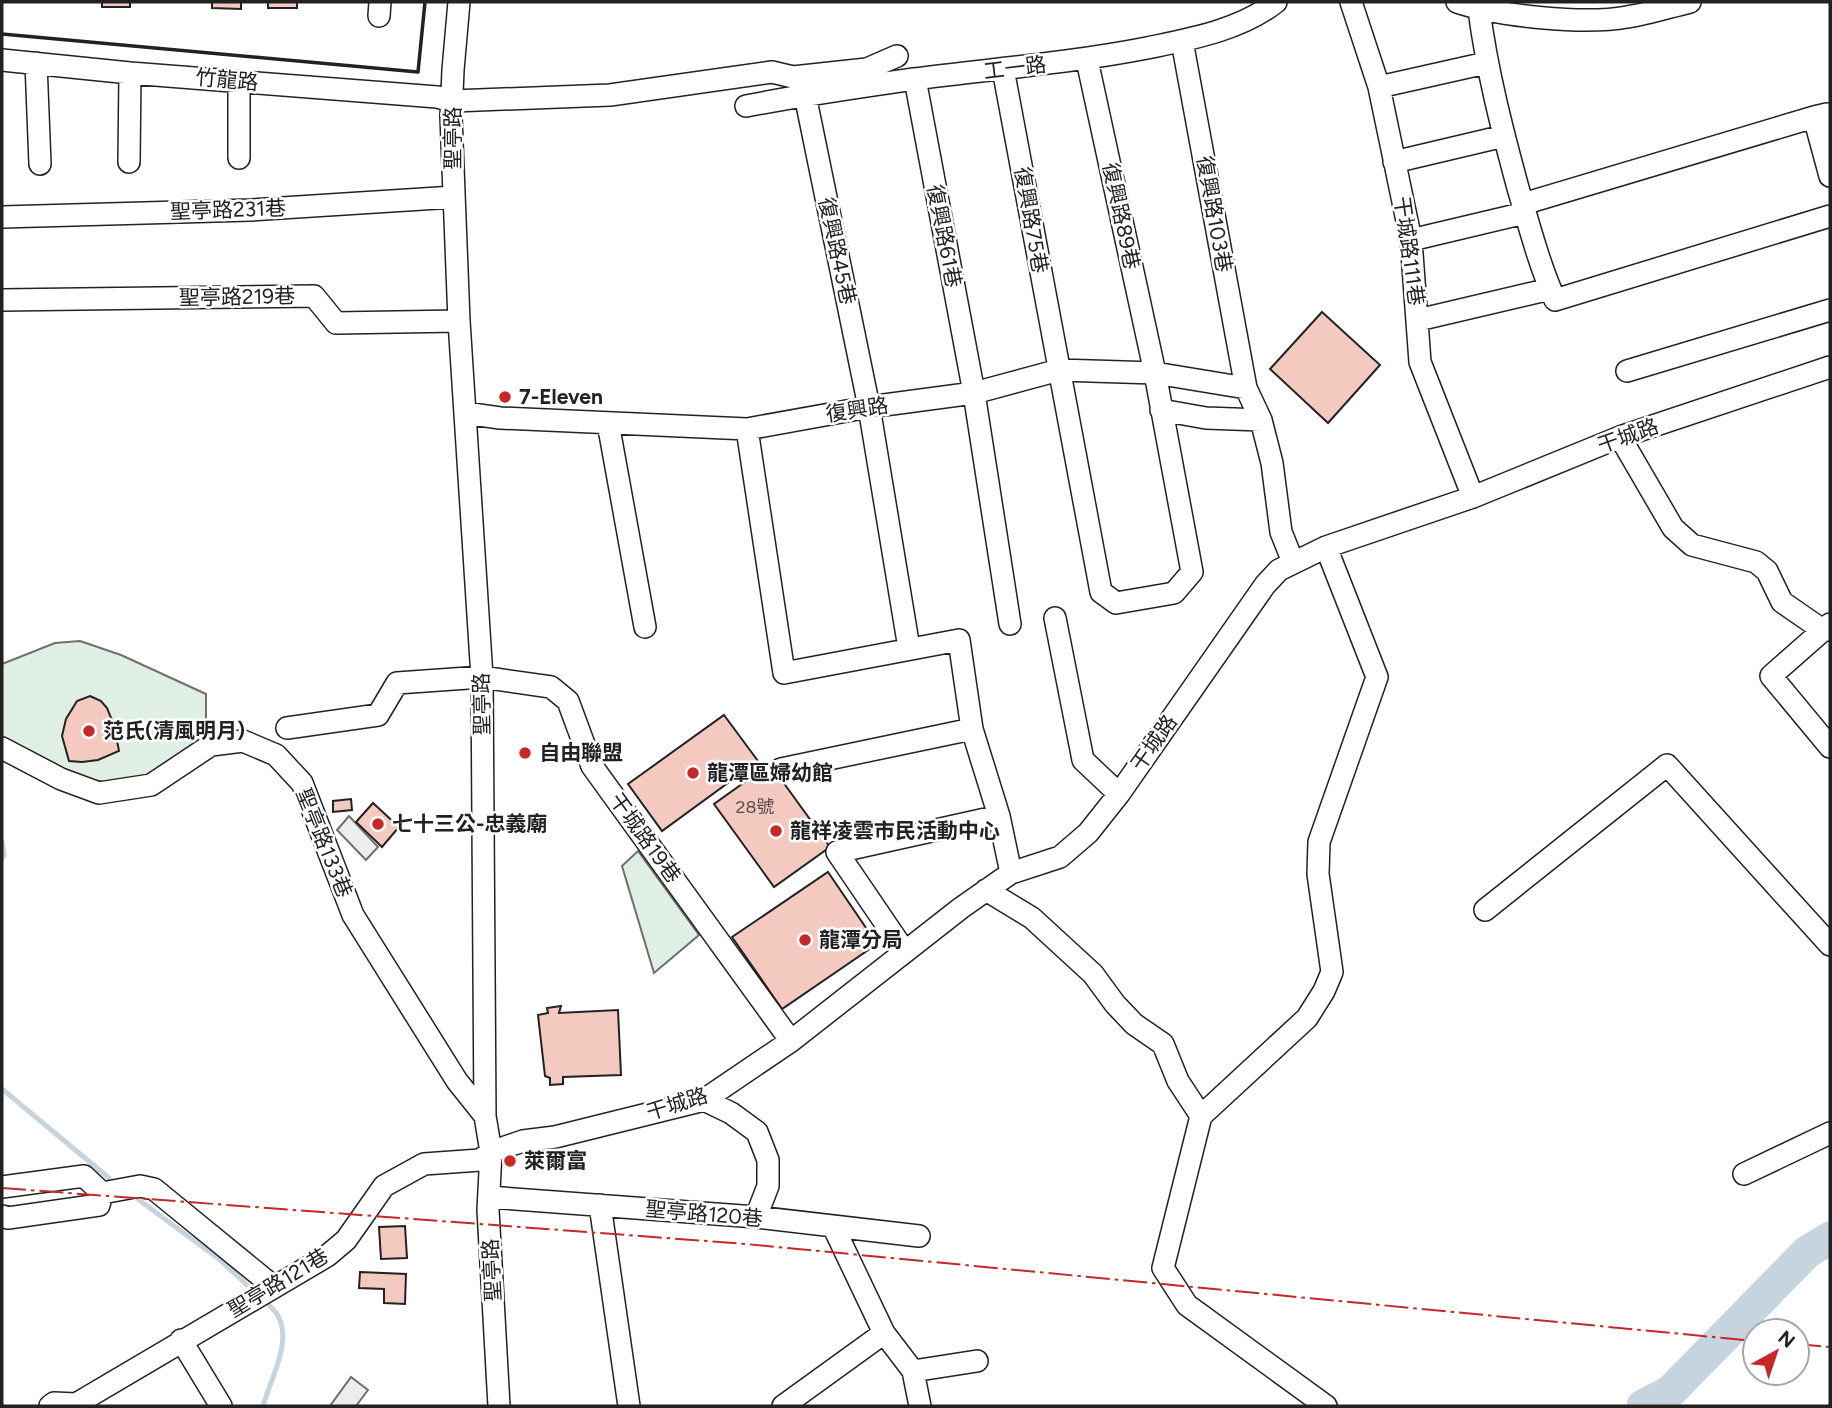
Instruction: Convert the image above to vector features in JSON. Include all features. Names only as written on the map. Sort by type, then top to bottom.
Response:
[{"type":"street","name":"聖亭路","points":[[459,2],[453,70],[454,197],[459,321],[482,677],[485,1116],[491,1152],[489,1197],[499,1406]]},
{"type":"street","name":"工一路","points":[[746,106],[805,94],[915,79],[1087,60],[1182,41],[1246,21],[1276,2]]},
{"type":"street","name":"干城路111巷","points":[[1351,2],[1379,87],[1411,240],[1420,362],[1473,497]]},
{"type":"street","points":[[1457,2],[1479,10],[1562,19],[1626,18],[1690,2]]},
{"type":"street","points":[[1479,10],[1486,63],[1504,136],[1552,294]]},
{"type":"street","name":"復興路103巷","points":[[1182,41],[1246,388],[1261,419],[1272,463],[1281,532],[1293,562]]},
{"type":"street","name":"竹龍路","points":[[2,60],[130,73],[437,97],[453,101],[610,95],[772,72],[793,77],[867,69],[897,56]]},
{"type":"street","name":"復興路89巷","points":[[1087,60],[1156,373],[1192,572],[1174,593],[1143,600]]},
{"type":"street","points":[[36,63],[40,164]]},
{"type":"street","points":[[1379,87],[1486,63]]},
{"type":"street","name":"復興路75巷","points":[[1003,69],[1101,592],[1116,603],[1143,600]]},
{"type":"street","points":[[129,162],[130,73]]},
{"type":"street","name":"復興路61巷","points":[[915,79],[974,393],[1010,624]]},
{"type":"street","points":[[239,81],[239,158]]},
{"type":"street","name":"復興路45巷","points":[[805,94],[869,407],[909,648]]},
{"type":"street","points":[[1411,240],[1824,119],[1830,176]]},
{"type":"street","points":[[1394,162],[1504,136]]},
{"type":"street","name":"聖亭路231巷","points":[[2,217],[251,210],[454,197]]},
{"type":"street","points":[[1418,320],[1552,294],[1830,216]]},
{"type":"street","name":"聖亭路219巷","points":[[2,300],[314,296],[336,323],[459,321]]},
{"type":"street","points":[[1627,371],[1830,310]]},
{"type":"street","name":"干城路","points":[[491,1152],[523,1141],[555,1137],[705,1100],[791,1041],[986,890],[1011,873],[1060,857],[1088,833],[1119,794],[1265,585],[1279,570],[1326,547],[1473,497],[1620,438],[1830,367]]},
{"type":"street","name":"復興路","points":[[465,413],[499,418],[747,429],[869,407],[974,393],[1059,370],[1156,373],[1246,388]]},
{"type":"street","points":[[1161,410],[1206,418],[1261,419]]},
{"type":"street","points":[[608,423],[645,627]]},
{"type":"street","points":[[747,429],[783,673],[959,640],[972,729],[999,816],[1011,873]]},
{"type":"street","points":[[1620,438],[1673,528],[1692,545],[1756,562],[1767,571],[1782,602],[1827,627],[1771,676],[1830,747]]},
{"type":"street","points":[[1326,547],[1377,677],[1319,842],[1318,874],[1332,972],[1307,1018],[1202,1116],[1163,1268],[1186,1305],[1326,1406]]},
{"type":"street","points":[[1055,618],[1083,761],[1119,794]]},
{"type":"street","name":"干城路19巷","points":[[287,728],[378,715],[397,682],[482,677],[551,687],[568,701],[592,766],[791,1041]]},
{"type":"street","points":[[781,769],[972,729]]},
{"type":"street","name":"聖亭路133巷","points":[[2,748],[61,779],[99,793],[151,785],[211,745],[243,741],[276,755],[302,783],[353,915],[457,1081],[485,1116]]},
{"type":"street","points":[[1485,910],[1668,765],[1830,945]]},
{"type":"street","points":[[905,952],[837,852],[999,816]]},
{"type":"street","points":[[986,890],[1032,918],[1093,974],[1134,1024],[1163,1044],[1178,1081],[1202,1116]]},
{"type":"street","points":[[705,1100],[731,1112],[757,1132],[768,1160],[768,1186],[756,1217]]},
{"type":"street","points":[[1744,1174],[1830,1133]]},
{"type":"street","name":"聖亭路121巷","points":[[50,1406],[54,1403],[77,1405],[181,1340],[327,1256],[346,1240],[384,1186],[397,1177],[424,1164],[480,1160],[491,1152]]},
{"type":"street","points":[[2,1186],[84,1176],[102,1193]]},
{"type":"street","points":[[102,1193],[140,1186],[154,1189],[274,1287]]},
{"type":"street","points":[[2,1216],[8,1218],[99,1205],[102,1193]]},
{"type":"street","name":"聖亭路120巷","points":[[489,1197],[756,1217],[919,1236]]},
{"type":"street","points":[[600,1205],[629,1406]]},
{"type":"street","points":[[833,1226],[884,1333],[912,1371],[920,1406]]},
{"type":"street","points":[[783,1406],[884,1333]]},
{"type":"street","points":[[181,1340],[222,1406]]},
{"type":"street","points":[[912,1371],[977,1360]]},
{"type":"green space","points":[[80,641],[121,655],[206,694],[206,717],[199,747],[146,775],[113,783],[80,777],[2,738],[2,664],[55,643]]},
{"type":"green space","points":[[638,851],[699,935],[654,973],[622,866]]},
{"type":"shaded area","points":[[349,816],[378,847],[366,860],[337,830]]},
{"type":"shaded area","points":[[351,1377],[368,1390],[356,1406],[330,1406]]},
{"type":"building","points":[[102,2],[130,2],[130,7],[102,7]]},
{"type":"building","points":[[212,2],[241,2],[241,9],[212,8]]},
{"type":"building","points":[[268,2],[297,2],[297,8],[268,8]]},
{"type":"building","points":[[1322,312],[1380,365],[1328,423],[1270,369]]},
{"type":"building","name":"范氏(清風明月)","points":[[90,696],[101,701],[107,708],[114,725],[119,751],[98,760],[69,761],[62,736],[66,719],[77,701]]},
{"type":"building","name":"龍潭區婦幼館","points":[[724,715],[758,761],[662,831],[628,784]]},
{"type":"building","name":"龍祥凌雲市民活動中心","points":[[770,764],[830,847],[774,887],[714,804]]},
{"type":"building","points":[[351,799],[352,810],[333,812],[333,801]]},
{"type":"building","name":"七十三公-忠義廟","points":[[373,803],[399,827],[382,847],[356,822]]},
{"type":"building","name":"龍潭分局","points":[[828,872],[877,944],[782,1009],[732,937]]},
{"type":"building","points":[[561,1006],[559,1013],[618,1010],[621,1075],[563,1077],[563,1084],[550,1085],[550,1078],[545,1076],[538,1015],[548,1013],[547,1008]]},
{"type":"building","points":[[405,1226],[407,1258],[381,1259],[379,1227]]},
{"type":"building","points":[[360,1272],[406,1274],[405,1304],[384,1303],[384,1289],[359,1288]]},
{"type":"waterway","points":[[2,842],[2,858]]},
{"type":"waterway","points":[[2,1089],[109,1178]]},
{"type":"waterway","points":[[139,1200],[219,1259],[247,1285]]},
{"type":"waterway","points":[[1643,1406],[1670,1392],[1807,1252],[1830,1238]]},
{"type":"waterway","points":[[263,1406],[283,1341],[278,1317],[270,1306]]},
{"type":"wall","points":[[2,34],[418,72],[425,2]]},
{"type":"power","points":[[2,1188],[746,1244],[1741,1340]]},
{"type":"power","points":[[1811,1345],[1830,1347]]},
{"type":"place","name":"7-Eleven","points":[[505,397]]},
{"type":"place","name":"范氏(清風明月)","points":[[89,731]]},
{"type":"place","name":"自由聯盟","points":[[525,753]]},
{"type":"place","name":"龍潭區婦幼館","points":[[693,773]]},
{"type":"place","name":"七十三公-忠義廟","points":[[378,824]]},
{"type":"place","name":"龍祥凌雲市民活動中心","points":[[776,831]]},
{"type":"place","name":"龍潭分局","points":[[805,940]]},
{"type":"place","name":"萊爾富","points":[[510,1161]]}]
